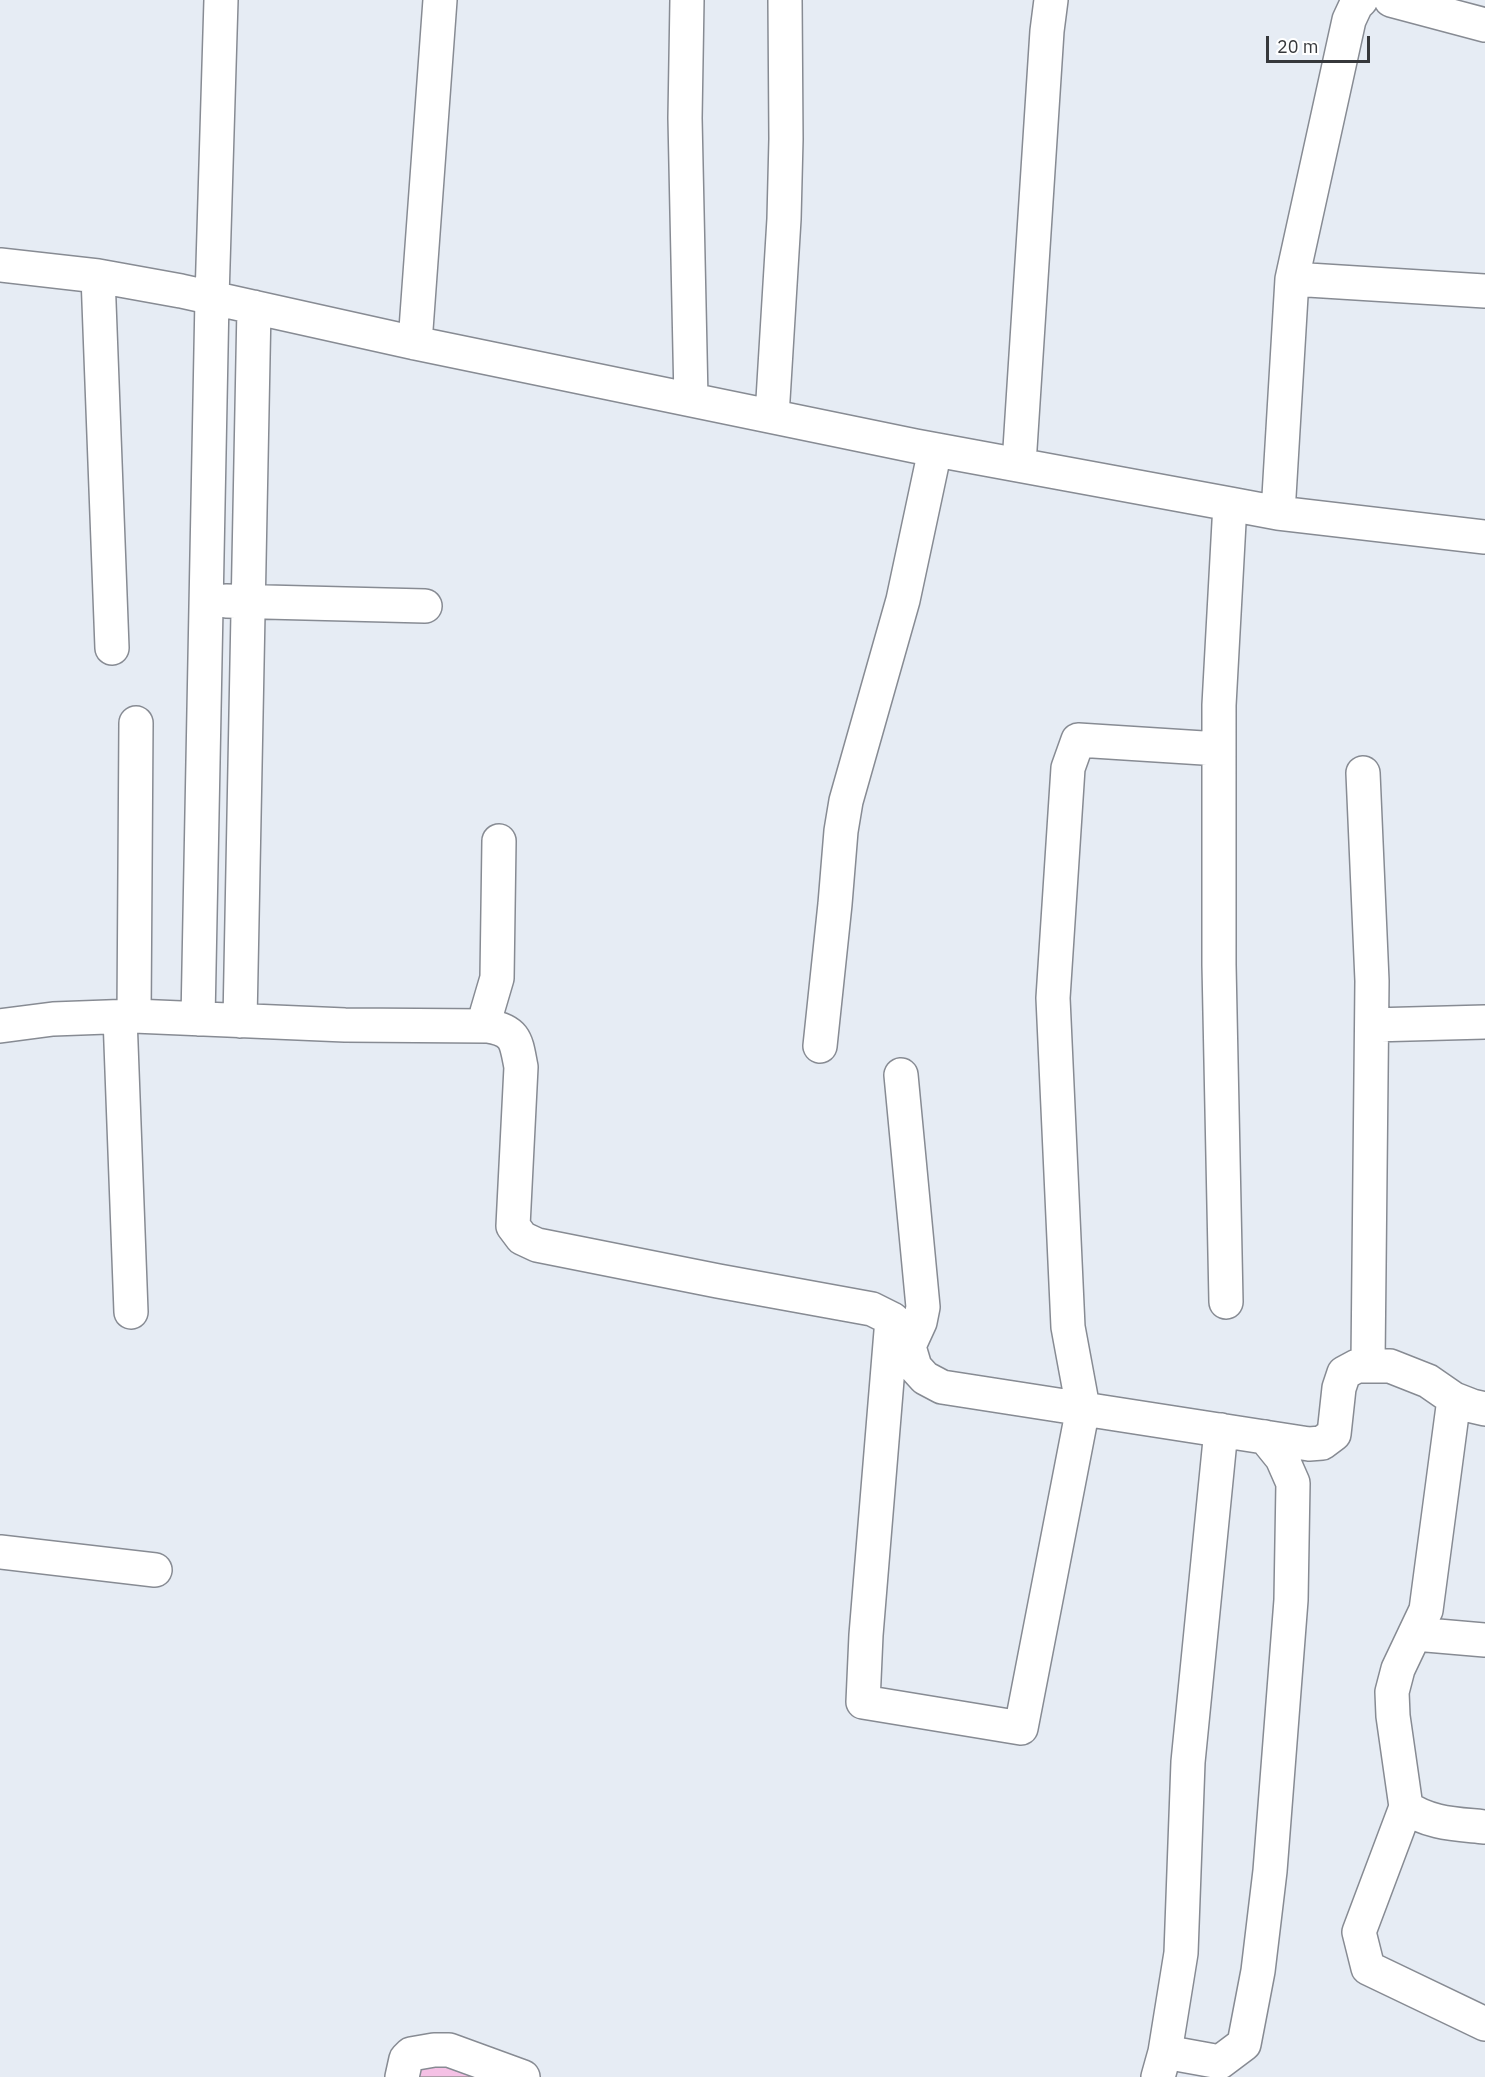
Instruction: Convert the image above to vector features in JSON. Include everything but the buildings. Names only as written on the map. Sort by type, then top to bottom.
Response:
[{"type":"street","points":[[220,0],[212,298],[226,601],[240,1021]]},
{"type":"street","points":[[415,343],[440,0]]},
{"type":"street","points":[[687,0],[685,118],[691,399]]},
{"type":"street","points":[[772,416],[785,185],[785,0]]},
{"type":"street","points":[[1019,464],[1047,31],[1051,0]]},
{"type":"street","points":[[1278,513],[1292,279],[1349,20],[1361,0]]},
{"type":"street","points":[[1391,0],[1485,25]]},
{"type":"street","points":[[0,265],[98,276],[212,298],[415,343],[935,450],[1278,513],[1485,537]]},
{"type":"street","points":[[98,276],[112,648]]},
{"type":"street","points":[[1292,279],[1485,291]]},
{"type":"street","points":[[198,1018],[226,601],[254,307]]},
{"type":"street","points":[[820,1046],[841,831],[846,801],[903,600],[935,450]]},
{"type":"street","points":[[1226,1302],[1219,976],[1219,705],[1230,504]]},
{"type":"street","points":[[226,601],[425,606]]},
{"type":"street","points":[[131,1312],[127,1017],[136,723]]},
{"type":"street","points":[[900,1332],[866,1635],[863,1701],[1021,1728],[1083,1408],[1068,1327],[1053,998],[1068,768],[1078,740],[1219,749]]},
{"type":"street","points":[[1363,772],[1372,981],[1368,1362],[1373,1365]]},
{"type":"street","points":[[488,1026],[487,1012],[496,978],[499,841]]},
{"type":"street","points":[[0,1026],[53,1019],[127,1017],[345,1025],[488,1026],[503,1029],[516,1042],[521,1068],[513,1226],[522,1238],[537,1245],[872,1309],[900,1332],[915,1367],[925,1378],[942,1387],[1309,1444],[1322,1443],[1334,1434],[1344,1373],[1357,1366],[1390,1366],[1428,1381],[1454,1399],[1485,1409]]},
{"type":"street","points":[[1372,1025],[1485,1022]]},
{"type":"street","points":[[900,1332],[920,1322],[923,1307],[901,1075]]},
{"type":"street","points":[[1454,1399],[1426,1610],[1398,1669],[1392,1692],[1393,1716],[1406,1807],[1359,1932],[1368,1968],[1485,2024]]},
{"type":"street","points":[[1221,1430],[1188,1762],[1181,1953],[1162,2064],[1220,2062],[1244,2044],[1258,1971],[1270,1871],[1291,1600],[1293,1483],[1282,1458],[1265,1437]]},
{"type":"street","points":[[0,1552],[155,1570]]},
{"type":"street","points":[[1415,1635],[1485,1640]]},
{"type":"street","points":[[1406,1807],[1417,1815],[1437,1821],[1485,1827]]},
{"type":"street","points":[[402,2077],[406,2059],[411,2054],[449,2050],[523,2077]]}]
